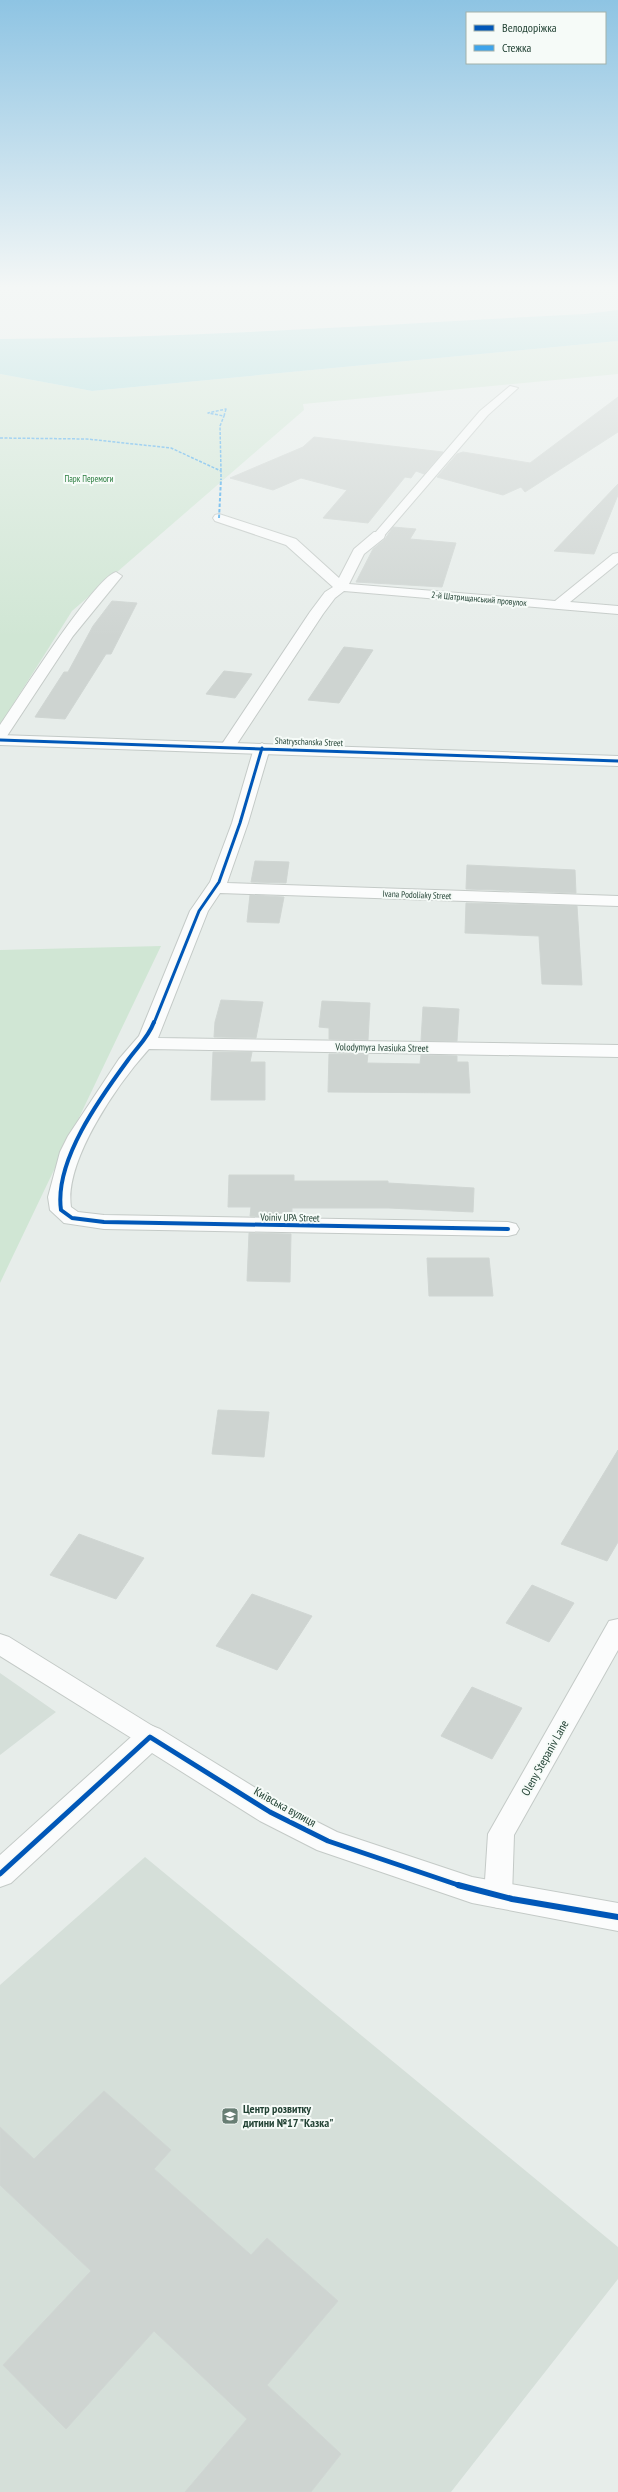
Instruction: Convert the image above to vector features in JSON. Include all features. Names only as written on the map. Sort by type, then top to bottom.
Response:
[{"type":"street","points":[[219,518],[260,530],[291,542],[340,587]]},
{"type":"street","points":[[228,747],[317,612],[330,595],[340,587],[359,552],[379,535]]},
{"type":"street","points":[[558,605],[618,558]]},
{"type":"street","name":"2-й Шатрищанський провулок","points":[[340,587],[618,610]]},
{"type":"street","name":"Shatryschanska Street","points":[[0,740],[618,761]]},
{"type":"street","points":[[145,1043],[169,988],[199,910],[216,888],[240,823],[262,748]]},
{"type":"street","name":"Ivana Podoliaky Street","points":[[216,888],[618,901]]},
{"type":"street","name":"Volodymyra Ivasiuka Street","points":[[145,1043],[234,1046],[618,1051]]},
{"type":"street","name":"Voiniv UPA Street","points":[[145,1043],[129,1059],[78,1136],[70,1152],[59,1197],[62,1210],[72,1218],[104,1222],[508,1228]]},
{"type":"street","points":[[0,1874],[150,1737]]},
{"type":"street","name":"Київська вулиця","points":[[150,1737],[270,1812],[328,1841],[411,1871],[498,1896],[618,1917]]},
{"type":"lane","points":[[379,535],[484,414],[494,405]]},
{"type":"lane","points":[[0,736],[94,598],[116,576]]},
{"type":"lane","name":"Oleny Stepaniv Lane","points":[[498,1896],[501,1834],[618,1628]]},
{"type":"lane","points":[[0,1644],[150,1737]]},
{"type":"shaded area","points":[[0,1673],[56,1712],[0,1755]]},
{"type":"shaded area","name":"Центр розвитку дитини №17 \"Казка\"","points":[[145,1857],[618,2247],[618,2279],[451,2492],[0,2492],[0,1985]]},
{"type":"green space","name":"Парк Перемоги","points":[[0,405],[303,405],[304,410],[72,611],[0,725]]},
{"type":"green space","points":[[161,946],[0,1283],[0,950]]},
{"type":"building","points":[[607,405],[618,405],[618,432],[525,492],[521,487],[503,495],[437,477],[457,454],[463,452],[530,463]]},
{"type":"building","points":[[314,437],[443,452],[424,474],[416,471],[411,478],[405,477],[368,523],[323,518],[347,490],[301,478],[273,490],[230,478],[303,447]]},
{"type":"building","points":[[618,484],[618,495],[594,554],[554,551]]},
{"type":"building","points":[[393,527],[416,529],[410,539],[456,543],[442,587],[356,582],[373,549],[385,539]]},
{"type":"building","points":[[112,601],[137,603],[111,654],[106,654],[65,719],[35,717],[64,672],[68,672],[93,626]]},
{"type":"building","points":[[344,647],[373,650],[339,703],[308,700]]},
{"type":"building","points":[[224,671],[252,674],[235,698],[206,694]]},
{"type":"building","points":[[255,861],[289,862],[286,883],[251,882]]},
{"type":"building","points":[[467,865],[575,870],[576,893],[466,889]]},
{"type":"building","points":[[250,895],[284,897],[279,923],[247,922]]},
{"type":"building","points":[[466,903],[577,906],[582,985],[542,984],[539,936],[465,933]]},
{"type":"building","points":[[221,1000],[263,1002],[256,1038],[214,1037],[215,1022]]},
{"type":"building","points":[[322,1001],[370,1003],[368,1040],[329,1039],[329,1028],[319,1027]]},
{"type":"building","points":[[423,1007],[459,1009],[457,1041],[421,1041]]},
{"type":"building","points":[[213,1052],[252,1052],[250,1062],[265,1062],[265,1100],[211,1100]]},
{"type":"building","points":[[329,1054],[368,1054],[367,1063],[420,1064],[421,1055],[457,1056],[457,1062],[468,1062],[470,1093],[328,1092]]},
{"type":"building","points":[[229,1175],[294,1175],[294,1181],[388,1181],[388,1183],[474,1188],[473,1212],[389,1208],[292,1208],[292,1217],[250,1216],[251,1207],[228,1207]]},
{"type":"building","points":[[249,1233],[291,1234],[290,1282],[247,1281]]},
{"type":"building","points":[[427,1258],[489,1258],[493,1296],[429,1296]]},
{"type":"building","points":[[218,1410],[269,1412],[264,1457],[212,1454]]},
{"type":"building","points":[[618,1450],[618,1542],[607,1561],[561,1544]]},
{"type":"building","points":[[79,1534],[144,1558],[116,1599],[50,1575]]},
{"type":"building","points":[[532,1585],[574,1603],[549,1642],[506,1623]]},
{"type":"building","points":[[252,1594],[312,1616],[277,1670],[216,1646]]},
{"type":"building","points":[[472,1687],[522,1708],[492,1759],[441,1736]]},
{"type":"building","points":[[104,2091],[171,2150],[154,2169],[251,2255],[267,2238],[338,2301],[267,2385],[341,2454],[311,2492],[185,2492],[247,2419],[154,2331],[66,2429],[3,2365],[91,2271],[0,2185],[0,2127],[34,2159]]},
{"type":"marked path","points":[[221,471],[220,426],[226,409],[208,413],[224,416]]},
{"type":"marked path","points":[[0,438],[87,439],[171,448],[221,471],[219,518]]},
{"type":"cycle path","points":[[0,740],[618,761]]},
{"type":"cycle path","points":[[262,748],[240,823],[219,882],[199,911],[148,1038],[129,1059],[78,1136],[70,1152],[59,1197],[61,1210],[72,1218],[104,1222],[508,1229]]},
{"type":"cycle path","points":[[0,1874],[150,1737],[270,1812],[328,1841],[472,1890],[512,1899],[618,1917]]},
{"type":"place","name":"Центр розвитку дитини №17 \"Казка\"","points":[[230,2116]]}]
